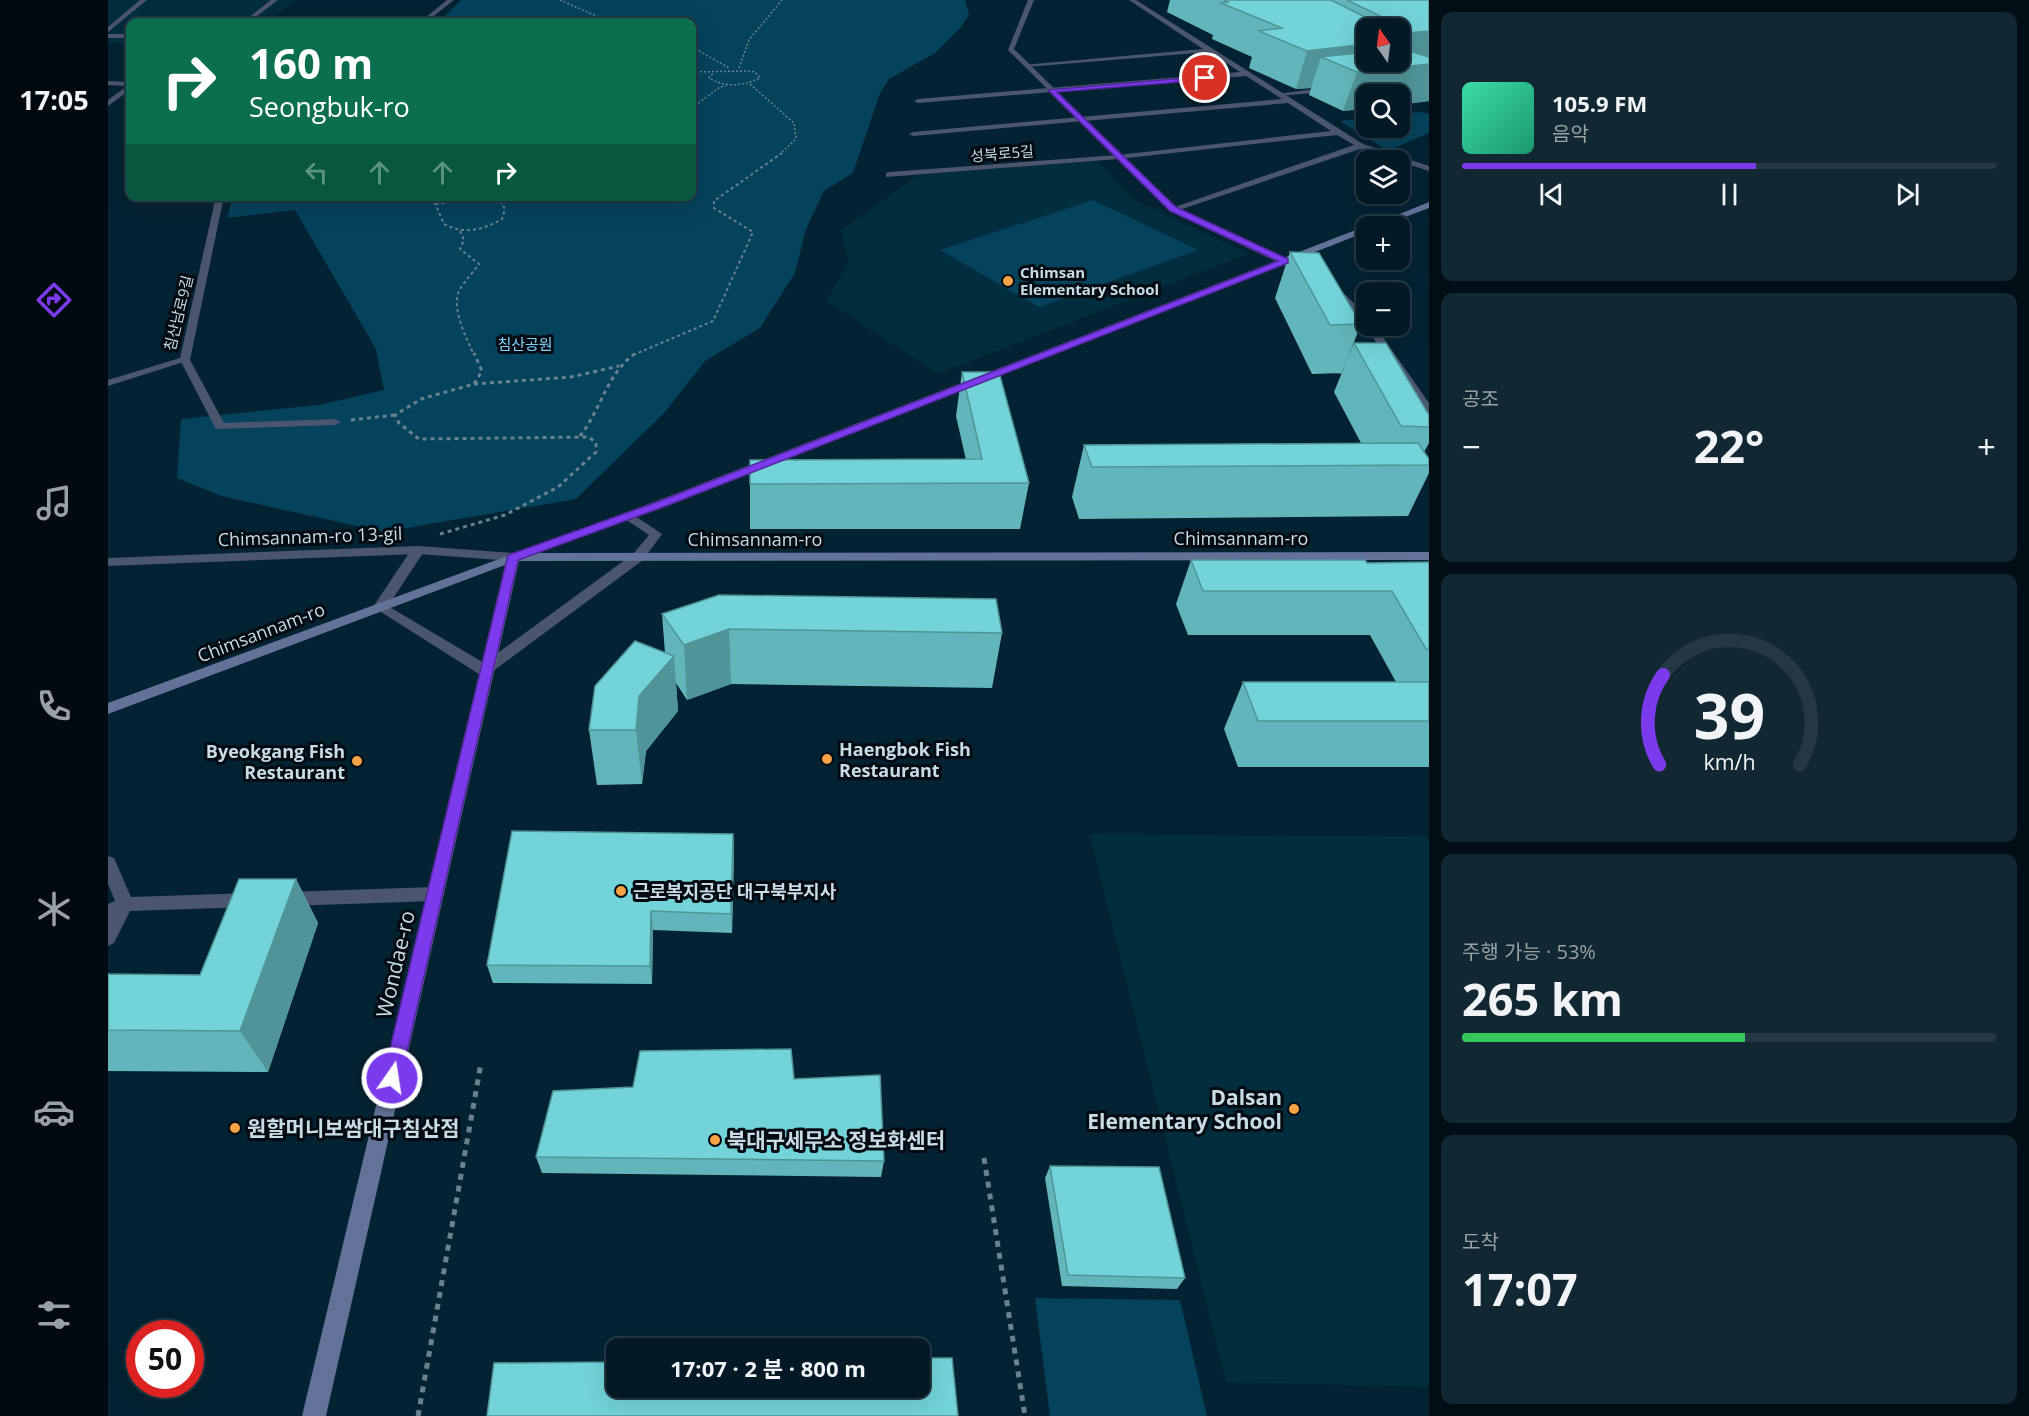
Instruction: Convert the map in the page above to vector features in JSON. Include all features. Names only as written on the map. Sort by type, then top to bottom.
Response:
[{"type":"main road","points":[[1400,216],[1429,205]]},
{"type":"main road","points":[[513,557],[629,516],[1356,233]]},
{"type":"main road","name":"Chimsannam-ro","points":[[108,709],[513,557],[1429,556]]},
{"type":"main road","name":"Wondae-ro","points":[[314,1416],[513,557]]},
{"type":"street","points":[[108,30],[144,0]]},
{"type":"street","points":[[251,18],[275,0]]},
{"type":"street","points":[[428,18],[451,0]]},
{"type":"street","points":[[1030,0],[1010,48],[1080,120],[1173,209],[1305,272]]},
{"type":"street","points":[[1132,0],[1360,146],[1429,169]]},
{"type":"street","points":[[108,36],[126,36]]},
{"type":"street","points":[[1026,65],[1210,50]]},
{"type":"street","points":[[918,101],[1248,74]]},
{"type":"street","points":[[108,83],[126,85]]},
{"type":"street","points":[[1280,94],[1338,88]]},
{"type":"street","points":[[108,104],[126,89]]},
{"type":"street","name":"성북로5길","points":[[913,134],[1290,101]]},
{"type":"street","name":"성북로5길","points":[[889,175],[1118,157],[1340,132]]},
{"type":"street","points":[[1173,209],[1360,146]]},
{"type":"street","name":"침산남로9길","points":[[108,383],[185,360],[219,201]]},
{"type":"street","points":[[1324,283],[1334,288],[1356,310]]},
{"type":"street","points":[[1378,336],[1429,411]]},
{"type":"street","points":[[185,360],[220,427],[335,422]]},
{"type":"street","points":[[418,550],[380,607],[484,670],[638,557],[656,534],[629,516]]},
{"type":"street","name":"Chimsannam-ro 13-gil","points":[[108,562],[418,550],[513,557]]},
{"type":"street","points":[[108,864],[125,904],[108,938]]},
{"type":"street","points":[[108,912],[125,904],[435,894]]},
{"type":"path","points":[[560,0],[601,18]]},
{"type":"path","points":[[739,68],[749,40],[782,0]]},
{"type":"path","points":[[696,49],[730,69]]},
{"type":"path","points":[[696,72],[713,73],[739,68],[755,72],[760,78],[750,84],[720,87],[696,105]]},
{"type":"path","points":[[713,73],[709,78],[716,83],[731,86]]},
{"type":"path","points":[[580,437],[594,417],[619,366],[631,355],[713,321],[753,232],[714,208],[714,201],[790,147],[796,139],[794,123],[750,84]]},
{"type":"path","points":[[434,201],[444,224],[460,231],[486,229],[502,219],[505,208],[500,201]]},
{"type":"path","points":[[437,204],[469,201]]},
{"type":"path","points":[[460,231],[464,240],[460,249],[479,264],[459,291],[457,302],[463,316],[460,325],[482,371],[474,384]]},
{"type":"path","points":[[335,422],[395,415],[402,407],[420,398],[443,395],[474,384],[572,377],[619,366]]},
{"type":"path","points":[[395,415],[399,423],[419,440],[589,436],[596,443],[596,452],[558,488],[505,515],[443,532],[418,550]]},
{"type":"path","points":[[418,1416],[482,1063]]},
{"type":"path","points":[[984,1158],[1025,1416]]},
{"type":"shaded area","points":[[108,0],[296,0],[271,18],[126,18],[126,43],[108,43]]},
{"type":"shaded area","name":"Chimsan Elementary School","points":[[1097,161],[1133,199],[1248,254],[937,374],[827,301],[849,261],[841,230],[918,175]]},
{"type":"shaded area","name":"Dalsan Elementary School","points":[[1090,834],[1429,837],[1429,1387],[1226,1382]]},
{"type":"green space","name":"침산공원","points":[[461,0],[965,0],[969,15],[961,27],[935,53],[889,79],[880,93],[853,173],[824,191],[806,229],[795,273],[760,328],[705,361],[665,412],[576,499],[384,532],[221,496],[177,478],[181,419],[319,405],[384,390],[376,349],[295,210],[227,218],[232,201],[696,201],[696,18],[443,18]]},
{"type":"green space","points":[[1410,113],[1429,114],[1429,133],[1390,150],[1367,138],[1410,138]]},
{"type":"green space","points":[[1356,119],[1356,131],[1340,121]]},
{"type":"green space","points":[[1093,200],[1198,250],[1039,307],[940,250]]},
{"type":"green space","points":[[1035,1298],[1180,1300],[1207,1416],[1050,1416]]},
{"type":"building","points":[[1224,0],[1331,0],[1367,18],[1356,18],[1356,45],[1307,51],[1259,31],[1282,28],[1221,3],[1228,2]]},
{"type":"building","points":[[1347,0],[1429,0],[1429,31],[1410,33],[1410,18],[1380,18],[1380,16]]},
{"type":"building","points":[[1410,51],[1429,57],[1429,64],[1410,66]]},
{"type":"building","points":[[1356,53],[1356,72],[1321,57]]},
{"type":"building","points":[[1290,252],[1319,253],[1356,316],[1356,324],[1330,325]]},
{"type":"building","points":[[1354,343],[1386,343],[1429,415],[1429,427],[1401,426]]},
{"type":"building","points":[[962,372],[999,372],[1029,483],[750,484],[750,460],[982,459]]},
{"type":"building","points":[[1418,443],[1429,459],[1429,465],[1092,467],[1084,445]]},
{"type":"building","points":[[1191,560],[1429,562],[1429,649],[1426,649],[1392,591],[1203,591]]},
{"type":"building","points":[[719,595],[996,599],[1002,633],[729,629],[684,645],[662,614]]},
{"type":"building","points":[[635,641],[674,656],[639,696],[636,730],[589,730],[595,686]]},
{"type":"building","points":[[1243,682],[1429,682],[1429,721],[1258,721]]},
{"type":"building","name":"근로복지공단 대구북부지사","points":[[512,831],[733,834],[731,914],[651,911],[650,966],[487,965]]},
{"type":"building","points":[[239,879],[296,879],[240,1031],[108,1030],[108,974],[200,975]]},
{"type":"building","name":"북대구세무소 정보화센터","points":[[791,1049],[794,1079],[880,1075],[884,1161],[536,1157],[553,1091],[633,1087],[640,1051]]},
{"type":"building","points":[[1050,1166],[1159,1167],[1185,1278],[1068,1275]]},
{"type":"building","points":[[930,1358],[952,1358],[958,1416],[487,1416],[494,1363],[606,1362],[606,1398],[930,1398]]},
{"type":"place","name":"Chimsan Elementary School","points":[[1008,281]]},
{"type":"place","name":"Haengbok Fish Restaurant","points":[[827,759]]},
{"type":"place","name":"Byeokgang Fish Restaurant","points":[[357,761]]},
{"type":"place","name":"근로복지공단 대구북부지사","points":[[621,891]]},
{"type":"place","name":"Dalsan Elementary School","points":[[1294,1109]]},
{"type":"place","name":"원할머니보쌈대구침산점","points":[[235,1128]]},
{"type":"place","name":"북대구세무소 정보화센터","points":[[715,1140]]},
{"type":"route","points":[[392,1078],[513,557],[662,504],[1285,261],[1173,209],[1052,90],[1205,78]]}]
